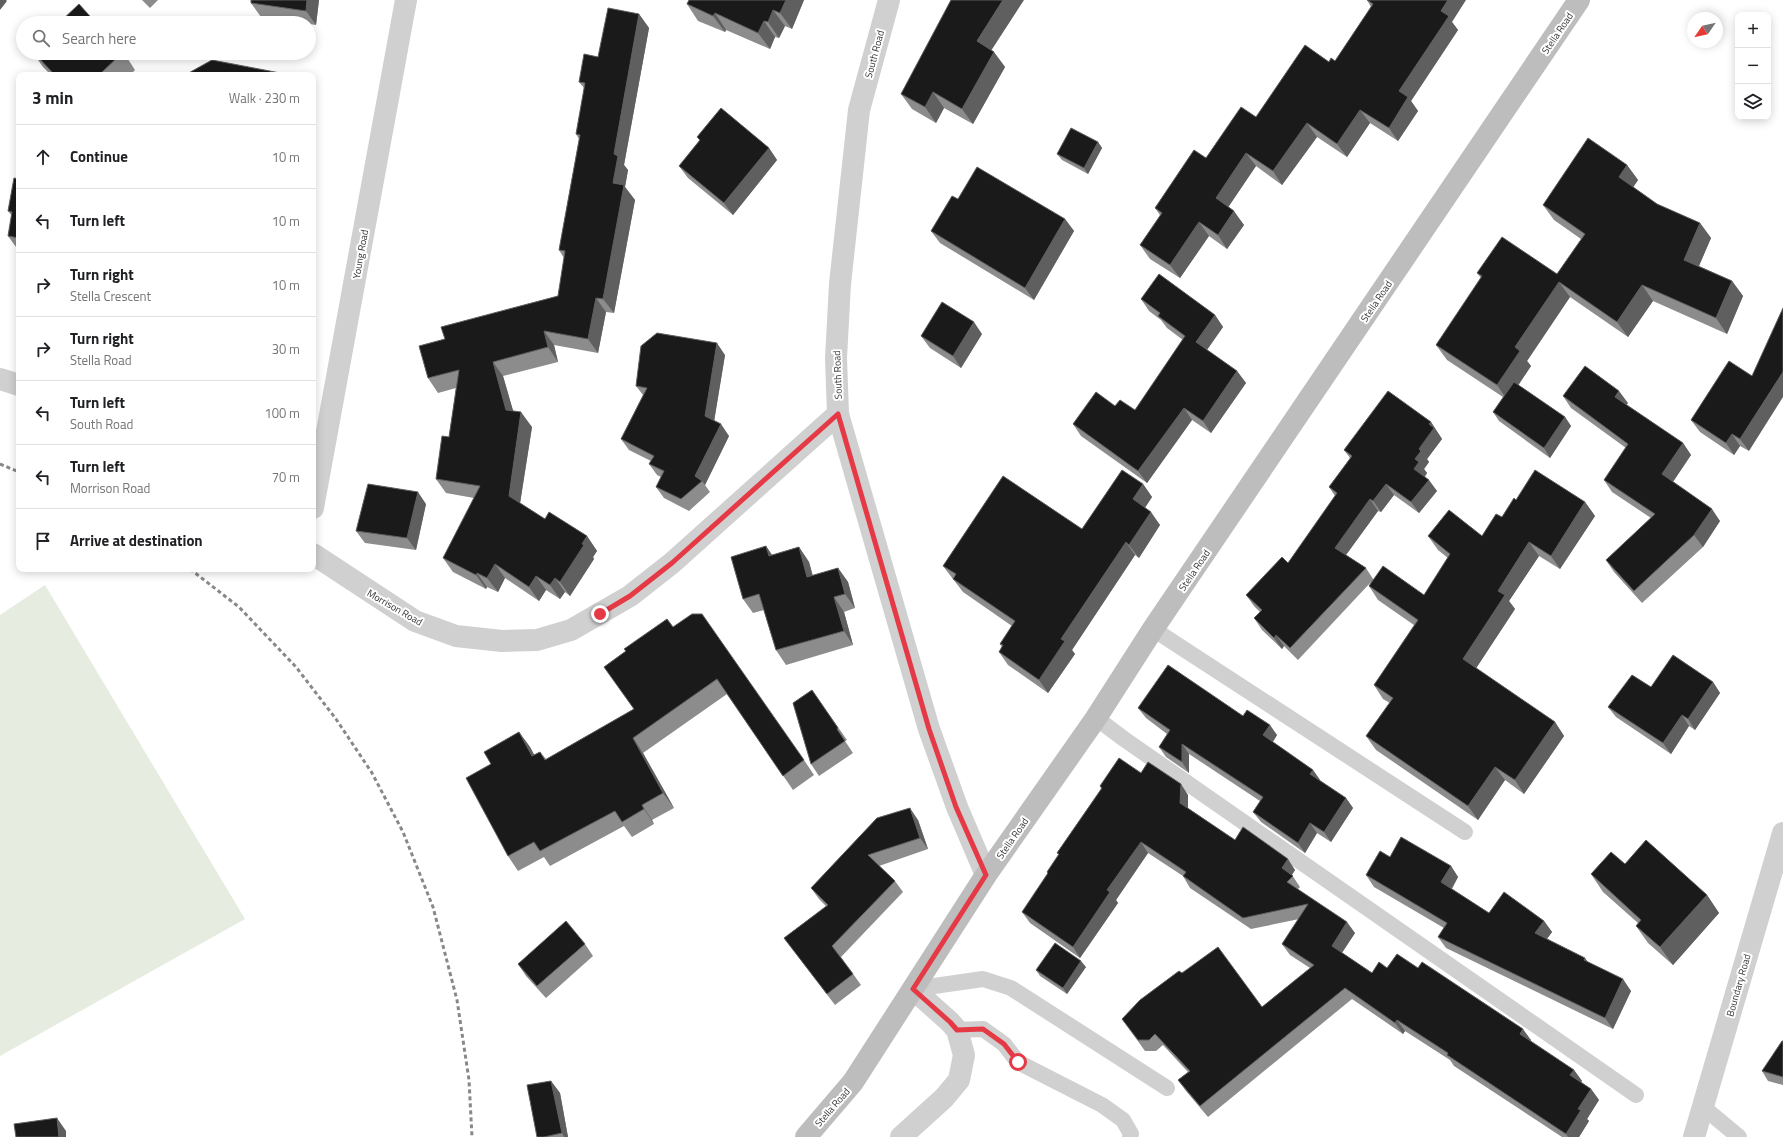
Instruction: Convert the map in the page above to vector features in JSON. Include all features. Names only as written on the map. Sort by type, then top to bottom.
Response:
[{"type":"main road","name":"Stella Road","points":[[806,1137],[853,1082],[986,875],[1096,718],[1154,629],[1579,0]]},
{"type":"street","name":"Young Road","points":[[316,492],[406,0]]},
{"type":"street","name":"South Road","points":[[889,0],[859,110],[840,284],[836,358],[838,414],[929,729],[956,807],[986,875]]},
{"type":"street","points":[[0,380],[16,384]]},
{"type":"street","name":"Morrison Road","points":[[316,556],[415,621],[456,636],[502,641],[537,640],[571,630],[630,596],[672,563],[838,414]]},
{"type":"street","name":"Boundary Road","points":[[1694,1137],[1783,832]]},
{"type":"street","points":[[902,1137],[944,1098],[959,1080],[964,1055],[957,1030],[913,989]]},
{"type":"lane","points":[[1154,629],[1465,832]]},
{"type":"lane","points":[[1096,718],[1636,1095]]},
{"type":"lane","points":[[913,989],[983,979],[1010,988],[1167,1088]]},
{"type":"lane","points":[[957,1030],[983,1029],[1004,1044],[1018,1062],[1102,1105],[1123,1120],[1131,1134],[1130,1137]]},
{"type":"lane","points":[[1703,1107],[1739,1137]]},
{"type":"shaded area","points":[[45,585],[245,919],[0,1056],[0,615]]},
{"type":"building","points":[[251,0],[307,0],[306,11],[251,3]]},
{"type":"building","points":[[689,0],[786,0],[780,13],[773,10],[768,22],[764,21],[758,33],[715,13],[713,16],[687,4]]},
{"type":"building","points":[[951,0],[1003,0],[977,41],[994,52],[962,109],[933,92],[925,107],[901,94]]},
{"type":"building","points":[[1367,0],[1448,0],[1441,11],[1449,16],[1399,91],[1408,97],[1389,128],[1360,110],[1337,144],[1307,123],[1273,171],[1246,153],[1216,198],[1234,211],[1218,235],[1199,222],[1170,265],[1140,245],[1162,213],[1155,208],[1194,150],[1206,158],[1241,107],[1256,117],[1305,45],[1329,62],[1331,58],[1335,61],[1373,4]]},
{"type":"building","points":[[79,4],[90,16],[66,16]]},
{"type":"building","points":[[608,8],[639,14],[614,154],[618,156],[613,183],[624,185],[603,299],[596,298],[588,339],[544,331],[548,347],[493,362],[506,410],[521,412],[509,496],[545,519],[549,512],[587,536],[582,544],[584,545],[560,582],[555,578],[550,585],[536,576],[529,587],[495,564],[487,578],[477,573],[476,575],[443,558],[480,486],[436,479],[442,436],[449,437],[459,370],[428,378],[419,346],[445,339],[441,327],[558,296],[565,251],[559,250],[580,135],[576,134],[585,83],[579,82],[584,54],[598,57]]},
{"type":"building","points":[[41,60],[115,60],[102,72],[52,72]]},
{"type":"building","points":[[212,60],[275,72],[190,72]]},
{"type":"building","points":[[721,108],[769,148],[724,203],[679,166],[700,140],[697,137]]},
{"type":"building","points":[[1071,128],[1098,142],[1084,168],[1057,154]]},
{"type":"building","points":[[1588,138],[1627,165],[1619,177],[1657,204],[1700,223],[1684,260],[1732,281],[1716,318],[1642,285],[1617,322],[1559,282],[1515,347],[1520,351],[1497,385],[1436,345],[1482,276],[1477,273],[1502,237],[1557,274],[1585,234],[1543,205]]},
{"type":"building","points":[[977,167],[1065,219],[1025,288],[931,231],[952,196],[958,199]]},
{"type":"building","points":[[14,178],[16,178],[16,237],[8,236],[12,212],[8,211]]},
{"type":"building","points":[[1159,274],[1215,315],[1196,342],[1237,371],[1203,421],[1184,408],[1138,471],[1073,424],[1096,392],[1115,406],[1120,400],[1135,410],[1185,336],[1158,316],[1160,313],[1141,299]]},
{"type":"building","points":[[942,302],[974,322],[953,356],[921,336]]},
{"type":"building","points":[[1783,308],[1783,372],[1740,439],[1732,434],[1726,443],[1691,420],[1729,361],[1752,376]]},
{"type":"building","points":[[657,333],[717,343],[705,416],[721,424],[695,476],[702,481],[681,499],[656,487],[664,471],[649,464],[654,456],[621,439],[647,388],[636,386],[641,346]]},
{"type":"building","points":[[1585,366],[1619,391],[1615,397],[1683,443],[1662,474],[1712,509],[1694,535],[1634,591],[1606,560],[1655,514],[1604,480],[1628,444],[1563,396]]},
{"type":"building","points":[[1514,382],[1565,417],[1544,448],[1493,412]]},
{"type":"building","points":[[1388,391],[1431,422],[1429,424],[1434,428],[1419,449],[1421,451],[1415,459],[1419,462],[1414,469],[1429,480],[1411,502],[1386,484],[1373,501],[1370,499],[1335,548],[1366,568],[1290,648],[1276,635],[1274,638],[1254,618],[1262,610],[1246,595],[1282,557],[1288,563],[1337,493],[1329,487],[1352,456],[1344,450]]},
{"type":"building","points":[[1122,470],[1143,484],[1133,499],[1151,512],[1129,545],[1126,542],[1061,639],[1065,641],[1039,680],[999,652],[1003,645],[1000,644],[1015,621],[953,579],[956,574],[943,566],[1003,476],[1082,529]]},
{"type":"building","points":[[1535,470],[1585,502],[1551,556],[1529,542],[1498,591],[1505,595],[1463,659],[1555,722],[1515,780],[1495,767],[1468,806],[1366,736],[1393,698],[1374,685],[1418,620],[1369,586],[1383,566],[1424,595],[1450,554],[1428,536],[1449,510],[1482,536],[1496,514],[1502,517],[1514,498],[1516,500]]},
{"type":"building","points":[[368,484],[418,492],[407,538],[356,531]]},
{"type":"building","points":[[766,546],[769,556],[799,547],[807,577],[838,568],[845,594],[834,597],[844,631],[776,650],[759,594],[743,599],[731,557]]},
{"type":"building","points":[[692,614],[702,614],[804,760],[783,776],[717,679],[633,738],[663,793],[642,805],[644,809],[622,822],[615,811],[540,851],[534,842],[508,856],[466,778],[491,764],[484,752],[519,732],[532,756],[540,752],[545,760],[634,709],[604,667],[626,651],[624,649],[667,619],[673,627]]},
{"type":"building","points":[[1673,655],[1713,682],[1688,719],[1682,715],[1663,743],[1608,707],[1632,675],[1651,687]]},
{"type":"building","points":[[1168,665],[1243,716],[1247,710],[1270,725],[1263,735],[1313,770],[1310,774],[1346,798],[1324,832],[1310,823],[1298,843],[1253,812],[1263,797],[1182,744],[1182,762],[1159,747],[1170,730],[1138,708]]},
{"type":"building","points":[[812,690],[845,741],[811,764],[793,703]]},
{"type":"building","points":[[1119,758],[1141,773],[1148,762],[1181,784],[1180,803],[1235,840],[1243,827],[1288,859],[1282,868],[1293,876],[1287,882],[1347,922],[1332,946],[1372,973],[1379,962],[1387,968],[1397,954],[1418,968],[1422,962],[1523,1029],[1520,1034],[1574,1070],[1570,1075],[1591,1089],[1578,1109],[1581,1110],[1566,1134],[1447,1055],[1448,1053],[1397,1020],[1395,1023],[1345,988],[1200,1106],[1178,1080],[1190,1071],[1155,1034],[1149,1040],[1138,1040],[1122,1019],[1140,1000],[1179,971],[1182,973],[1218,947],[1262,1007],[1314,965],[1282,944],[1308,904],[1243,918],[1183,876],[1186,872],[1141,842],[1107,890],[1110,892],[1073,947],[1022,912],[1048,873],[1047,872],[1059,854],[1057,853],[1102,788],[1100,786]]},
{"type":"building","points":[[910,808],[920,838],[868,855],[895,881],[832,946],[853,974],[827,994],[784,938],[828,905],[811,888],[877,818]]},
{"type":"building","points":[[1401,837],[1451,866],[1441,882],[1489,913],[1504,892],[1544,921],[1535,933],[1585,958],[1584,960],[1623,979],[1605,1018],[1438,937],[1447,923],[1366,875],[1380,851],[1390,857]]},
{"type":"building","points":[[1646,840],[1707,895],[1660,947],[1636,926],[1641,920],[1591,874],[1611,852],[1625,864]]},
{"type":"building","points":[[566,921],[585,944],[537,986],[518,964]]},
{"type":"building","points":[[1055,943],[1081,961],[1063,988],[1036,970]]},
{"type":"building","points":[[1782,1041],[1783,1077],[1762,1071]]},
{"type":"building","points":[[551,1081],[562,1133],[537,1137],[527,1085]]},
{"type":"building","points":[[57,1118],[59,1137],[16,1137],[14,1124]]},
{"type":"railway","points":[[0,464],[16,471]]},
{"type":"railway","points":[[194,572],[239,607],[296,667],[336,719],[372,773],[403,832],[433,907],[457,1000],[469,1080],[472,1137]]},
{"type":"route","points":[[600,614],[630,596],[672,563],[838,414],[929,729],[956,807],[986,875],[913,989],[957,1030],[983,1029],[1004,1044],[1018,1062]]}]
